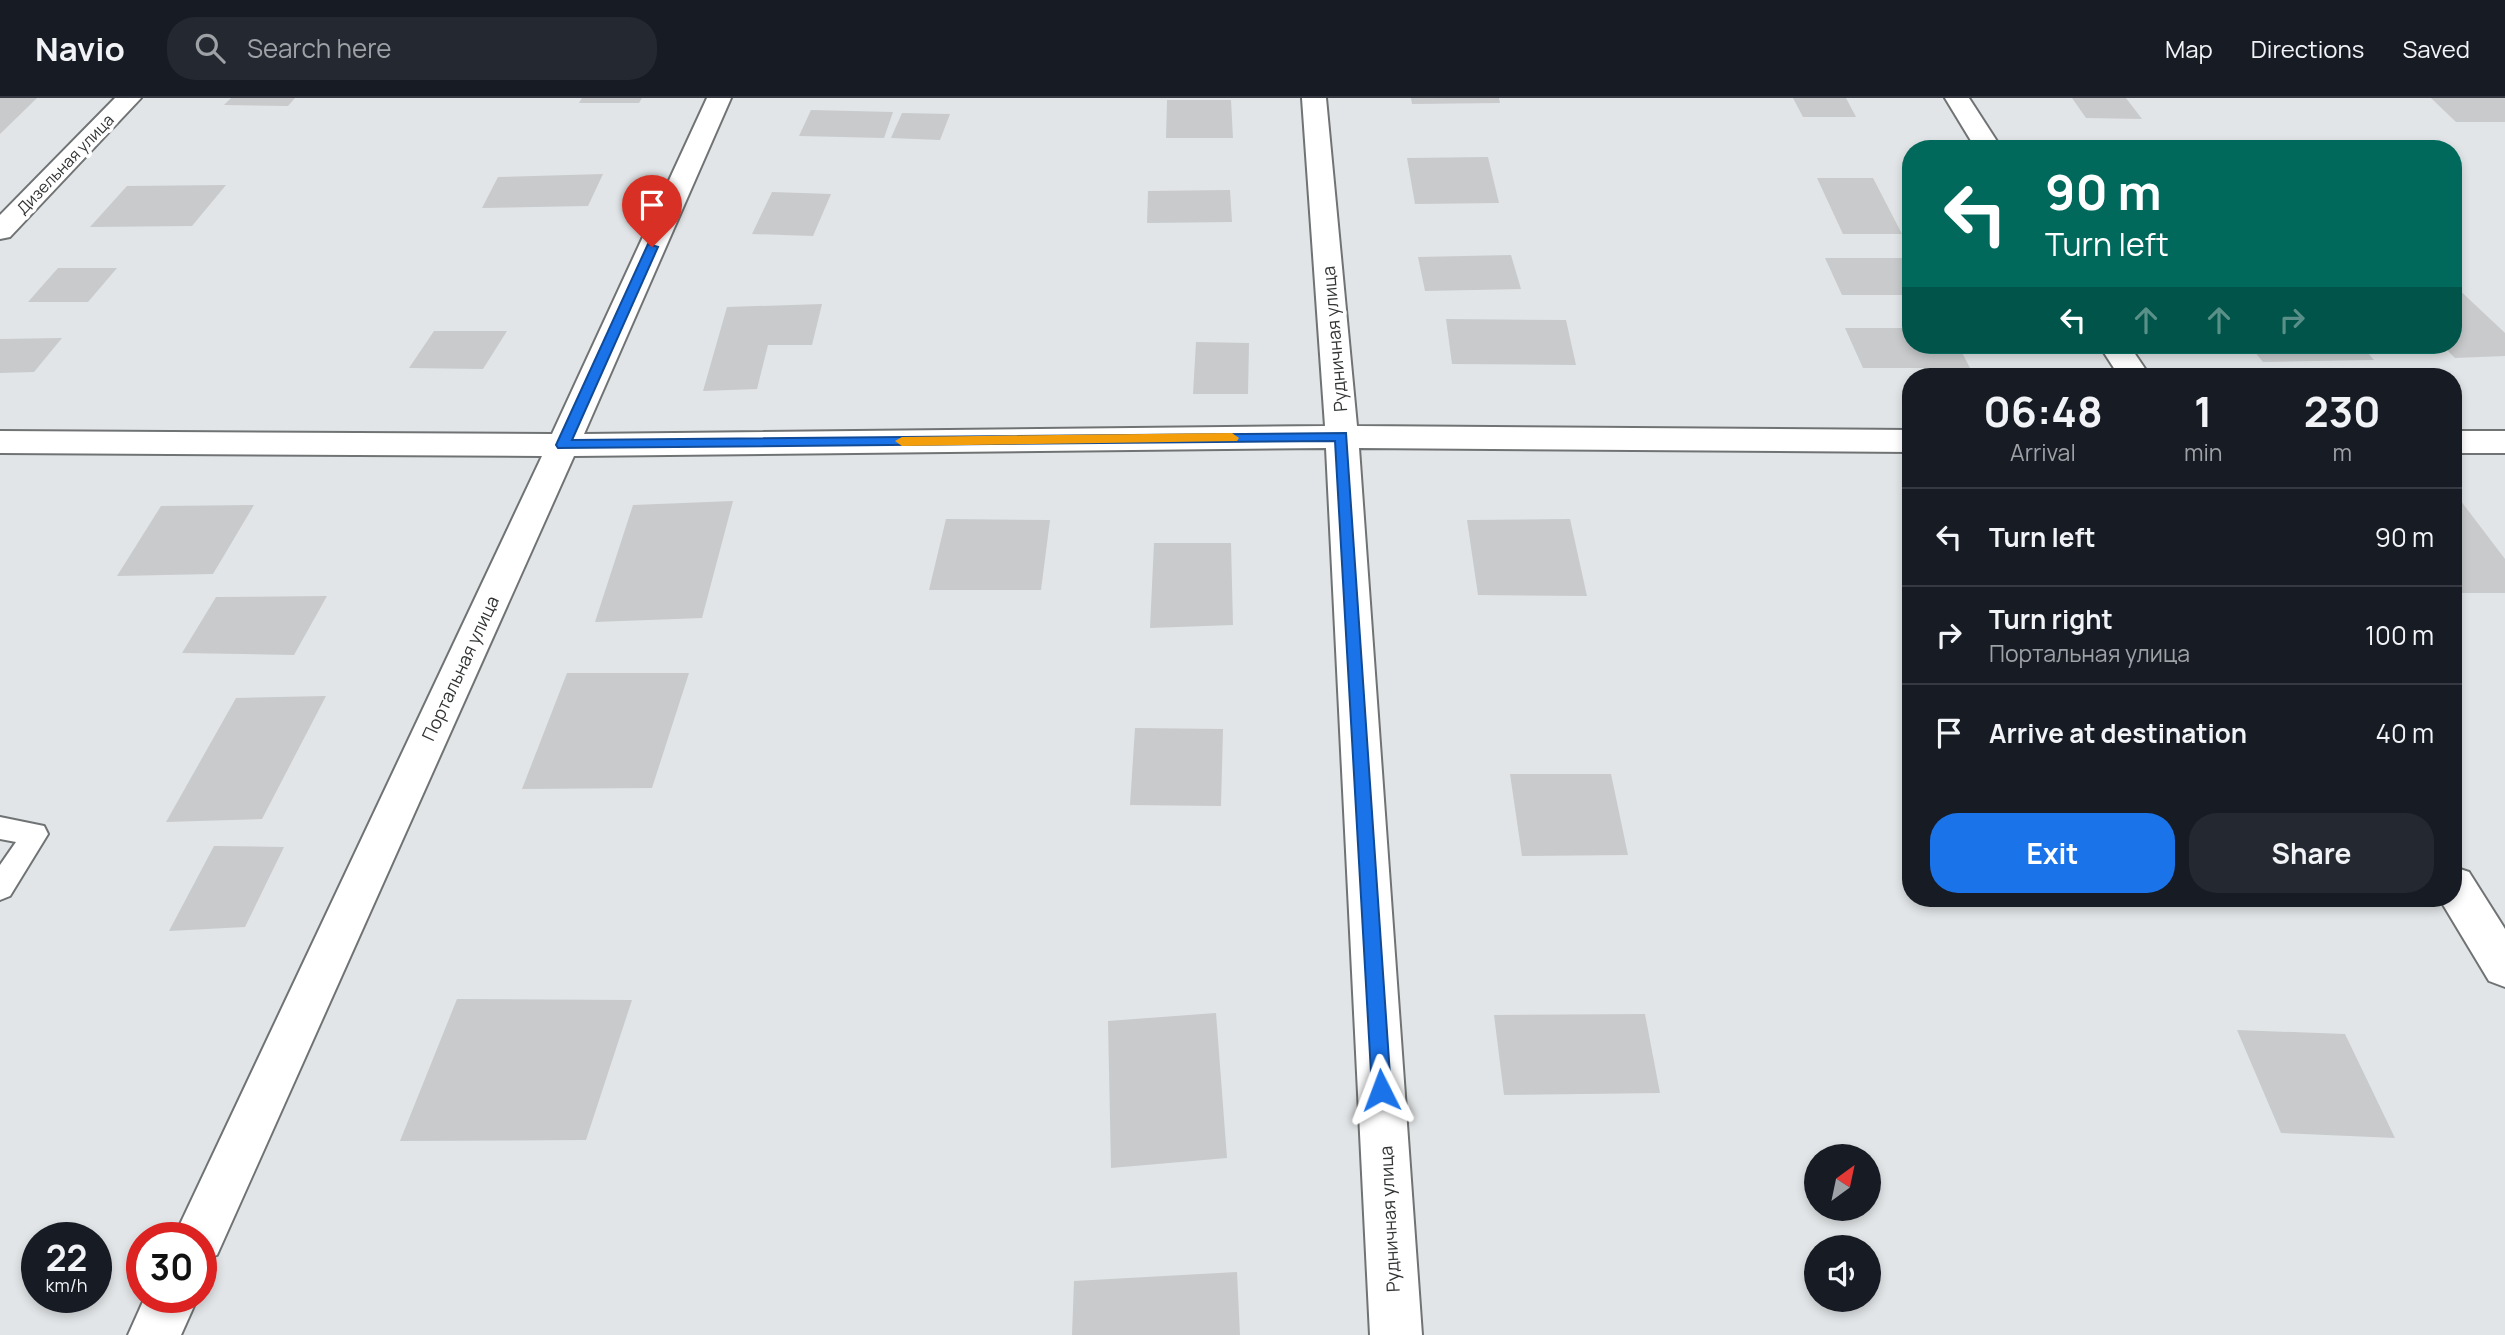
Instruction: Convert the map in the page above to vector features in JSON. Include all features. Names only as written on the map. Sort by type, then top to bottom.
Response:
[{"type":"street","name":"Дизельная улица","points":[[0,231],[129,98]]},
{"type":"street","name":"Портальная улица","points":[[206,1222],[563,445],[719,98]]},
{"type":"street","name":"Рудничная улица","points":[[1314,98],[1342,437],[1396,1335]]},
{"type":"street","points":[[1957,98],[1983,140]]},
{"type":"street","points":[[0,442],[563,445],[1342,437],[1902,441]]},
{"type":"street","points":[[2462,442],[2505,442]]},
{"type":"street","points":[[2462,898],[2505,967]]},
{"type":"street","points":[[155,1335],[165,1313]]},
{"type":"lane","points":[[0,828],[35,834],[0,888]]},
{"type":"building","points":[[0,98],[37,98],[0,134]]},
{"type":"building","points":[[231,98],[295,98],[288,106],[224,105]]},
{"type":"building","points":[[582,98],[642,98],[639,103],[579,103]]},
{"type":"building","points":[[1411,98],[1499,98],[1500,103],[1412,104]]},
{"type":"building","points":[[1793,98],[1846,98],[1856,117],[1803,117]]},
{"type":"building","points":[[2072,98],[2126,98],[2142,119],[2086,118]]},
{"type":"building","points":[[2431,98],[2505,98],[2505,122],[2456,122]]},
{"type":"building","points":[[1167,100],[1231,100],[1233,138],[1166,138]]},
{"type":"building","points":[[811,110],[893,112],[884,138],[799,136]]},
{"type":"building","points":[[902,113],[950,114],[940,140],[891,138]]},
{"type":"building","points":[[1488,157],[1499,203],[1415,204],[1407,158]]},
{"type":"building","points":[[603,174],[588,206],[482,208],[498,177]]},
{"type":"building","points":[[1817,178],[1873,178],[1902,234],[1843,234]]},
{"type":"building","points":[[226,185],[192,226],[90,227],[127,186]]},
{"type":"building","points":[[1230,190],[1232,222],[1147,223],[1148,191]]},
{"type":"building","points":[[772,192],[831,194],[813,236],[752,234]]},
{"type":"building","points":[[1511,255],[1521,289],[1425,291],[1418,257]]},
{"type":"building","points":[[1825,258],[1902,258],[1902,295],[1842,295]]},
{"type":"building","points":[[58,268],[117,268],[88,302],[28,302]]},
{"type":"building","points":[[2462,293],[2505,333],[2505,356],[2455,358],[2451,354],[2462,354]]},
{"type":"building","points":[[822,304],[812,345],[768,345],[757,389],[703,391],[727,307]]},
{"type":"building","points":[[1446,319],[1566,320],[1576,365],[1452,364]]},
{"type":"building","points":[[1845,328],[1902,328],[1902,354],[1963,354],[1970,368],[1902,368],[1863,368]]},
{"type":"building","points":[[434,331],[507,331],[483,369],[409,368]]},
{"type":"building","points":[[62,338],[34,372],[0,373],[0,339]]},
{"type":"building","points":[[1196,342],[1249,343],[1248,394],[1193,394]]},
{"type":"building","points":[[2256,354],[2369,354],[2374,360],[2263,362]]},
{"type":"building","points":[[733,501],[702,618],[595,622],[633,505]]},
{"type":"building","points":[[2462,503],[2505,559],[2505,593],[2462,593]]},
{"type":"building","points":[[254,505],[213,574],[117,576],[161,506]]},
{"type":"building","points":[[946,519],[1050,520],[1041,590],[929,590]]},
{"type":"building","points":[[1570,519],[1587,596],[1478,595],[1467,520]]},
{"type":"building","points":[[1154,543],[1231,543],[1233,625],[1150,628]]},
{"type":"building","points":[[327,596],[294,655],[182,653],[216,597]]},
{"type":"building","points":[[567,673],[689,673],[652,788],[522,789]]},
{"type":"building","points":[[326,696],[262,819],[166,822],[236,698]]},
{"type":"building","points":[[1135,728],[1223,729],[1221,806],[1130,805]]},
{"type":"building","points":[[1510,774],[1611,774],[1628,855],[1522,856]]},
{"type":"building","points":[[214,846],[284,847],[245,927],[169,931]]},
{"type":"building","points":[[457,999],[632,1000],[586,1140],[400,1141]]},
{"type":"building","points":[[1216,1013],[1227,1158],[1111,1168],[1108,1021]]},
{"type":"building","points":[[1645,1014],[1660,1093],[1504,1095],[1494,1015]]},
{"type":"building","points":[[2237,1030],[2345,1034],[2395,1138],[2281,1133]]},
{"type":"building","points":[[1237,1272],[1240,1335],[1072,1335],[1074,1281]]},
{"type":"slow traffic","points":[[902,441],[1232,438]]},
{"type":"route","points":[[652,247],[563,445],[1342,437],[1381,1090]]}]
